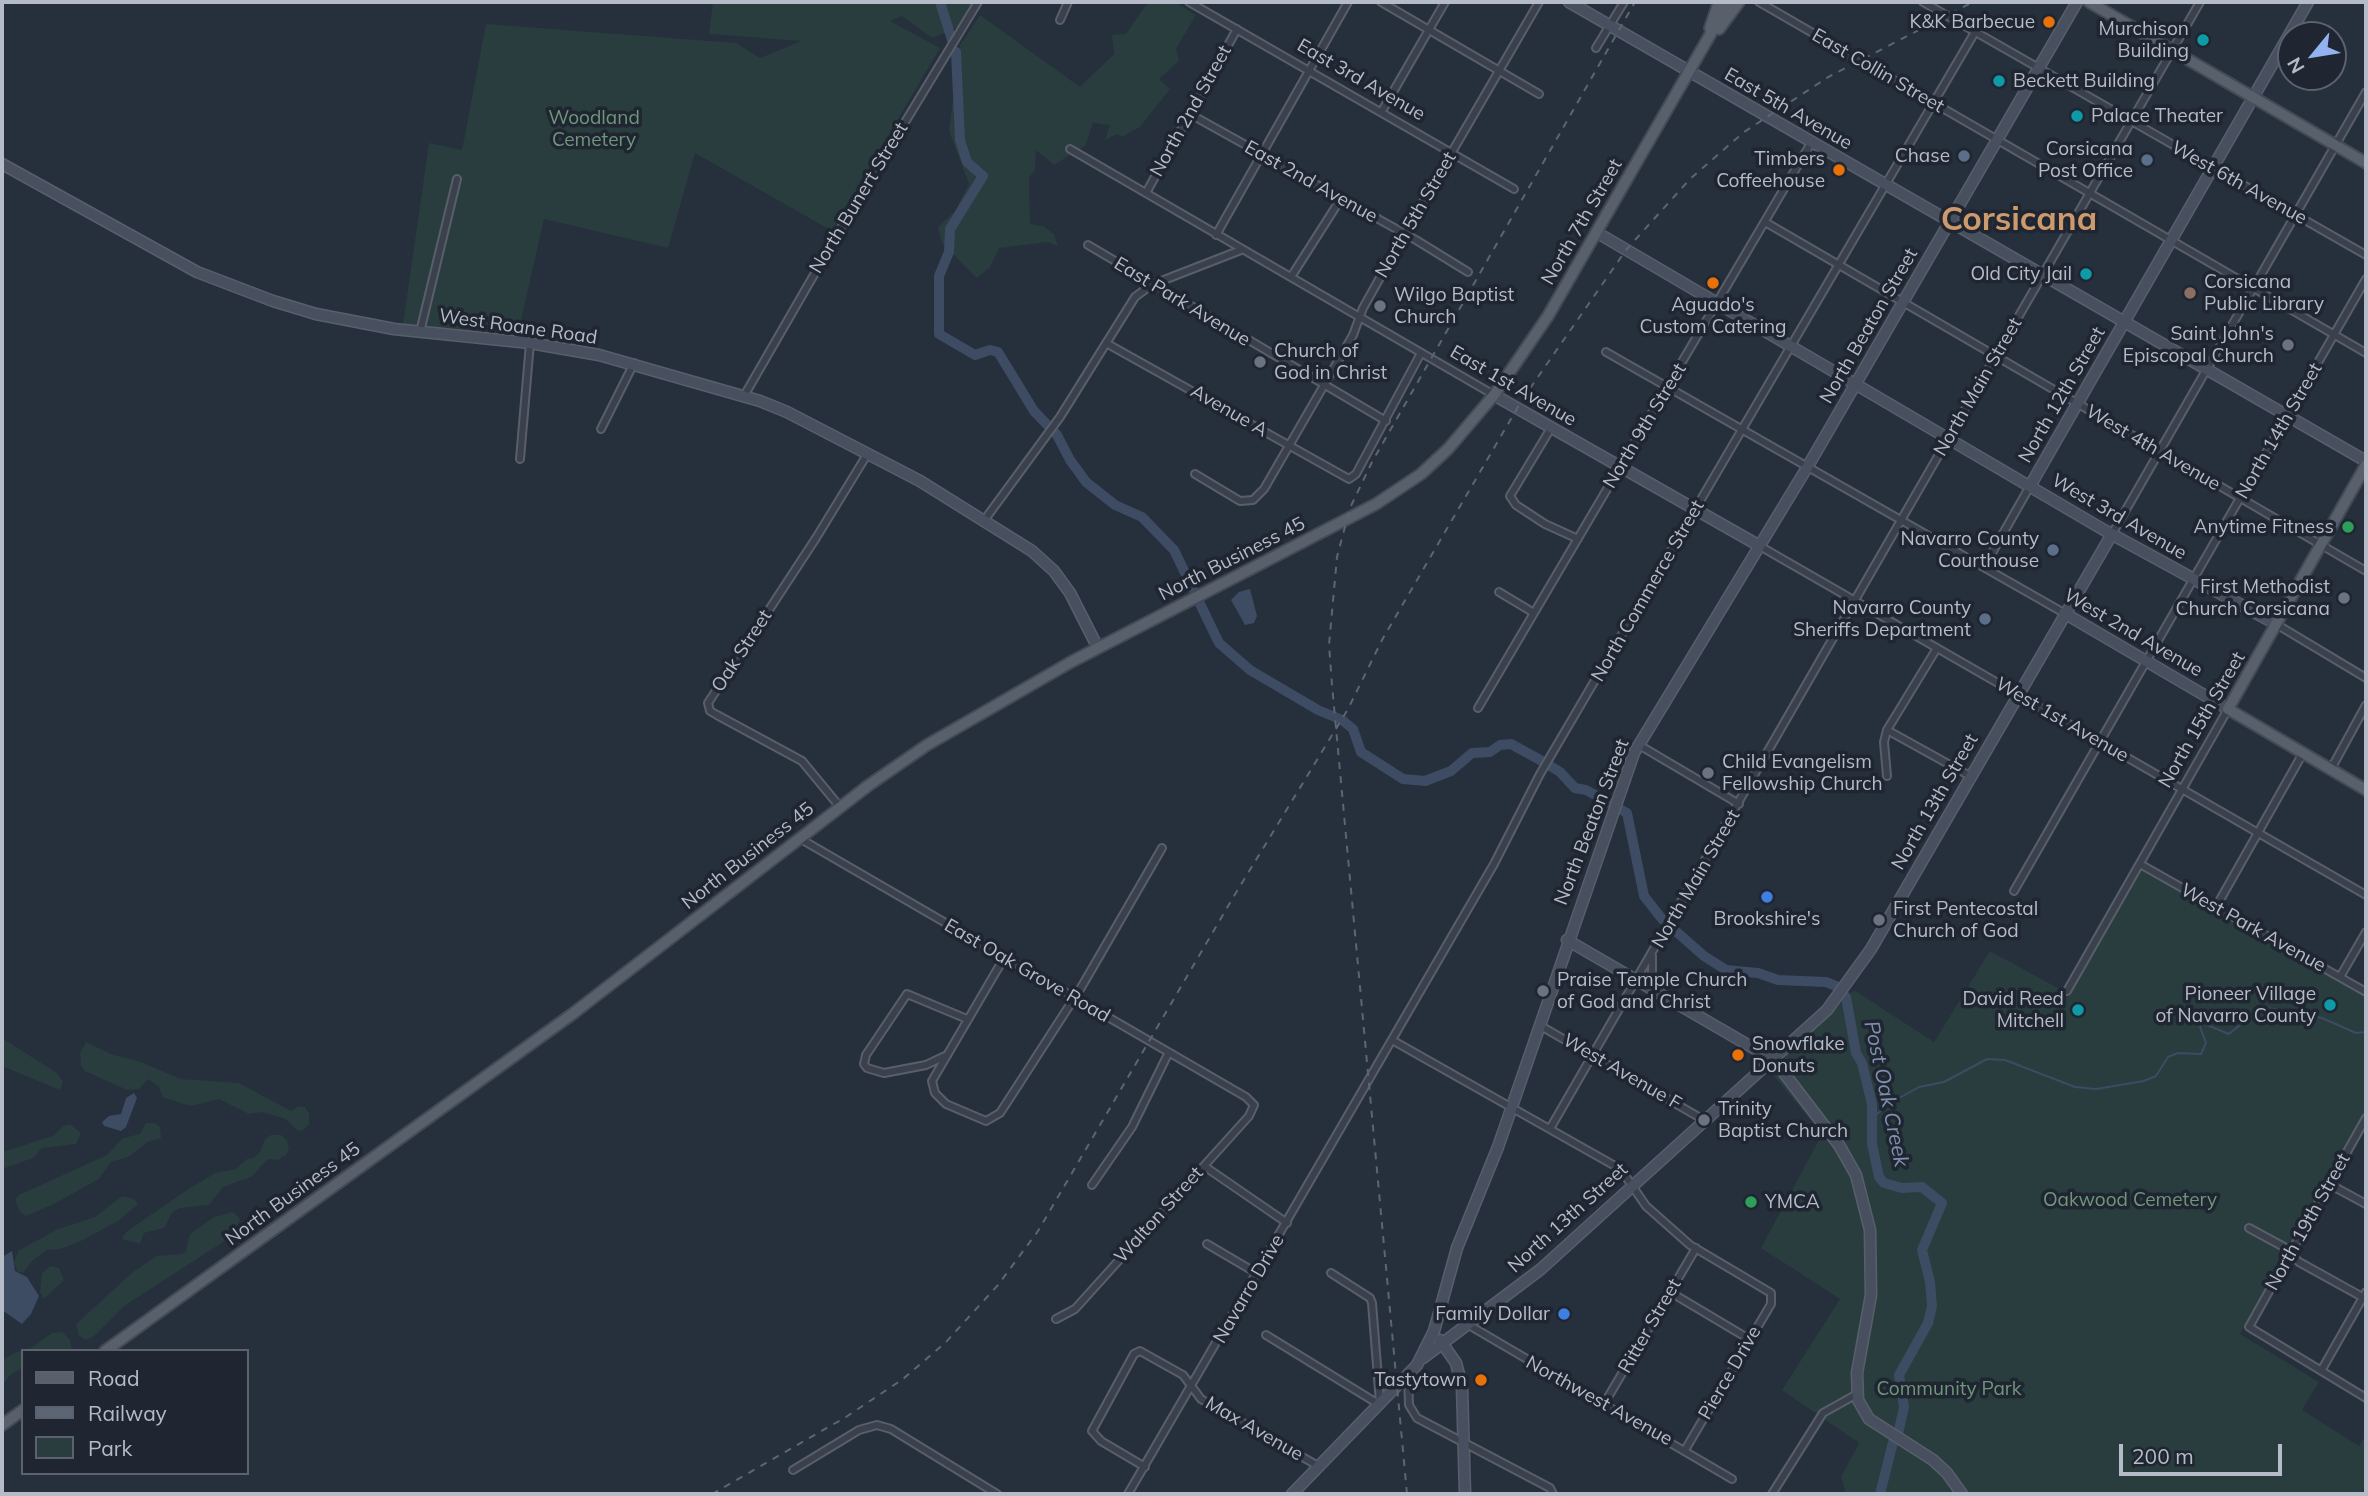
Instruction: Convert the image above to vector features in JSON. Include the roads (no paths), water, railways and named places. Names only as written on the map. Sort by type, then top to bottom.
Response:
[{"type":"main road","points":[[1707,41],[1719,2]]},
{"type":"main road","name":"North 7th Street","points":[[1448,449],[1494,395],[1548,316],[1729,2]]},
{"type":"main road","points":[[1707,41],[1739,2]]},
{"type":"main road","points":[[2089,2],[2366,163]]},
{"type":"main road","name":"North Business 45","points":[[109,1349],[571,1015],[840,807],[963,722],[1098,648],[1376,504],[1421,474],[1448,449]]},
{"type":"main road","name":"North 15th Street","points":[[2228,709],[2366,463]]},
{"type":"main road","name":"West 2nd Avenue","points":[[2228,709],[2366,790]]},
{"type":"main road","points":[[2,1425],[21,1411]]},
{"type":"street","name":"North Bunert Street","points":[[744,396],[845,221],[978,2]]},
{"type":"street","points":[[1060,20],[1068,2]]},
{"type":"street","name":"East 3rd Avenue","points":[[1189,2],[1514,189]]},
{"type":"street","points":[[1216,235],[1348,2]]},
{"type":"street","points":[[1381,2],[1539,94]]},
{"type":"street","points":[[1382,111],[1445,2]]},
{"type":"street","name":"North 5th Street","points":[[1195,474],[1240,500],[1253,500],[1264,489],[1290,447],[1405,233],[1538,2]]},
{"type":"street","name":"East 5th Avenue","points":[[1569,2],[2366,463]]},
{"type":"street","points":[[1596,48],[1623,2]]},
{"type":"street","name":"East Collin Street","points":[[1759,2],[2366,353]]},
{"type":"street","name":"West 6th Avenue","points":[[1923,2],[2366,255]]},
{"type":"street","name":"North Beaton Street","points":[[1292,1494],[1408,1376],[1420,1360],[1434,1331],[1457,1248],[1512,1106],[1609,819],[1639,745],[1808,467],[2077,2]]},
{"type":"street","name":"North Main Street","points":[[1550,1127],[2200,2]]},
{"type":"street","name":"North 12th Street","points":[[1984,567],[2308,2]]},
{"type":"street","name":"North 2nd Street","points":[[1146,192],[1237,29]]},
{"type":"street","name":"North Commerce Street","points":[[1368,1082],[1494,864],[1540,774],[1975,32]]},
{"type":"street","name":"North 13th Street","points":[[1420,1360],[1541,1269],[1774,1060],[1827,1010],[1851,978],[1876,941],[2366,92]]},
{"type":"street","name":"East 2nd Avenue","points":[[1190,114],[1340,200],[1405,233],[1468,272]]},
{"type":"street","name":"North 9th Street","points":[[1478,708],[1811,143]]},
{"type":"street","name":"East 1st Avenue","points":[[1070,149],[1241,250],[1759,545]]},
{"type":"street","name":"West Roane Road","points":[[2,164],[197,272],[235,288],[316,314],[420,332],[530,343],[634,363],[744,396],[787,412],[920,481],[1032,551],[1054,571],[1070,593],[1098,648]]},
{"type":"street","points":[[420,332],[457,179]]},
{"type":"street","points":[[1291,277],[1340,200]]},
{"type":"street","name":"West 4th Avenue","points":[[1765,222],[2366,571]]},
{"type":"street","points":[[1596,232],[1855,384]]},
{"type":"street","name":"East Park Avenue","points":[[1088,246],[1386,421]]},
{"type":"street","points":[[983,522],[1060,417],[1129,303],[1152,285],[1241,250]]},
{"type":"street","name":"North 14th Street","points":[[2014,891],[2366,279]]},
{"type":"street","points":[[520,459],[530,343]]},
{"type":"street","name":"Avenue A","points":[[1106,343],[1351,479],[1386,421]]},
{"type":"street","points":[[1606,352],[1808,467]]},
{"type":"street","points":[[1386,421],[1421,353]]},
{"type":"street","points":[[601,429],[634,363]]},
{"type":"street","name":"West 3rd Avenue","points":[[1855,384],[2366,678]]},
{"type":"street","points":[[1551,428],[1510,496],[1516,505],[1545,524],[1578,539]]},
{"type":"street","name":"Oak Street","points":[[840,807],[802,761],[717,715],[710,710],[708,703],[816,538],[867,453]]},
{"type":"street","name":"West 2nd Avenue","points":[[1808,467],[2228,709]]},
{"type":"street","name":"West 1st Avenue","points":[[1759,545],[2366,895]]},
{"type":"street","points":[[1499,592],[1534,613]]},
{"type":"street","points":[[1886,776],[1884,742],[1887,730],[1937,648]]},
{"type":"street","points":[[2331,769],[2366,705]]},
{"type":"street","name":"North 15th Street","points":[[2067,991],[2228,709]]},
{"type":"street","points":[[1887,730],[1970,776]]},
{"type":"street","points":[[1639,745],[1739,804]]},
{"type":"street","points":[[2216,907],[2303,753]]},
{"type":"street","name":"East Oak Grove Road","points":[[799,838],[1254,1105]]},
{"type":"street","points":[[1004,958],[932,1081],[935,1093],[953,1108],[986,1121],[1000,1113],[1073,998],[1162,848]]},
{"type":"street","name":"West Park Avenue","points":[[2140,864],[2366,992]]},
{"type":"street","points":[[2340,977],[2366,932]]},
{"type":"street","points":[[1567,940],[1774,1060],[1845,1155],[1864,1198],[1870,1230],[1871,1295],[1857,1373],[1857,1394],[1861,1408],[1873,1423],[1933,1460],[1948,1474],[1962,1494]]},
{"type":"street","points":[[1652,954],[1652,974],[1664,997]]},
{"type":"street","points":[[945,1056],[926,1065],[898,1071],[878,1072],[864,1064],[866,1055],[904,997],[910,995],[967,1019]]},
{"type":"street","name":"West Avenue F","points":[[1539,1025],[1704,1120]]},
{"type":"street","points":[[1392,1040],[1615,1166],[1646,1206],[1696,1248]]},
{"type":"street","points":[[1092,1185],[1132,1127],[1168,1054]]},
{"type":"street","name":"Navarro Drive","points":[[1128,1494],[1368,1082]]},
{"type":"street","name":"Walton Street","points":[[1056,1319],[1075,1309],[1252,1112],[1254,1105]]},
{"type":"street","name":"North 19th Street","points":[[2321,1371],[2249,1327],[2366,1118]]},
{"type":"street","points":[[1204,1166],[1287,1223]]},
{"type":"street","points":[[2329,1184],[2366,1204]]},
{"type":"street","points":[[2249,1228],[2290,1253],[2299,1262],[2365,1296],[2321,1371],[2366,1398]]},
{"type":"street","points":[[1207,1244],[1258,1274]]},
{"type":"street","name":"Ritter Street","points":[[1604,1404],[1696,1248]]},
{"type":"street","name":"Pierce Drive","points":[[1685,1450],[1771,1304],[1772,1295],[1696,1248]]},
{"type":"street","points":[[1331,1273],[1370,1298],[1372,1303],[1380,1405]]},
{"type":"street","points":[[1670,1292],[1749,1339]]},
{"type":"street","name":"Northwest Avenue","points":[[1467,1324],[1732,1479]]},
{"type":"street","points":[[1434,1331],[1456,1363],[1462,1385],[1465,1494]]},
{"type":"street","points":[[1266,1335],[1380,1405]]},
{"type":"street","name":"Max Avenue","points":[[1145,1467],[1101,1441],[1092,1431],[1134,1354],[1140,1351],[1183,1375],[1201,1399],[1320,1466]]},
{"type":"street","points":[[1408,1376],[1412,1412],[1550,1489],[1553,1494]]},
{"type":"street","points":[[1772,1494],[1823,1413],[1857,1394]]},
{"type":"street","points":[[793,1470],[859,1430],[877,1425],[891,1429],[997,1494]]},
{"type":"water","points":[[1250,589],[1257,616],[1254,623],[1245,625],[1231,600],[1239,592]]},
{"type":"water","points":[[134,1093],[137,1098],[126,1127],[121,1131],[104,1126],[102,1122],[109,1116],[121,1114],[126,1098]]},
{"type":"water","points":[[12,1251],[15,1271],[27,1277],[39,1296],[31,1314],[22,1324],[2,1310],[2,1257]]},
{"type":"waterway","name":"Post Oak Creek","points":[[940,2],[952,40]]},
{"type":"waterway","name":"Post Oak Creek","points":[[956,52],[960,140],[967,162],[983,176],[950,229],[949,252],[939,276],[939,334],[975,355],[990,350],[998,352],[1034,411],[1057,435],[1086,482],[1115,505],[1142,517],[1174,550],[1219,643],[1250,670],[1318,710],[1342,720],[1353,729],[1361,752],[1403,779],[1425,781],[1451,771],[1472,753],[1490,752],[1500,745],[1511,744],[1542,761],[1560,772],[1575,788],[1586,790],[1627,813],[1644,896],[1662,919],[1704,956],[1726,970],[1758,973],[1778,980],[1826,982],[1836,986],[1846,997],[1856,1053],[1862,1063],[1872,1104],[1872,1144],[1879,1177],[1884,1183],[1902,1188],[1922,1187],[1942,1203],[1922,1250],[1930,1282],[1932,1306],[1928,1323],[1899,1375],[1904,1407],[1898,1434]]},
{"type":"waterway","points":[[1872,1118],[1892,1102],[1919,1087],[1944,1082],[1987,1059],[2005,1060],[2075,1087],[2096,1089],[2144,1081],[2156,1076],[2168,1057],[2178,1053],[2201,1054],[2206,1043],[2200,1027],[2202,1023],[2229,1034],[2262,1007],[2322,1018],[2356,1033],[2366,1032]]},
{"type":"waterway","name":"Post Oak Creek","points":[[1880,1494],[1893,1442]]},
{"type":"railway","points":[[1407,1494],[1329,645],[1337,557],[1350,508],[1372,462],[1635,2]]},
{"type":"railway","points":[[712,1494],[846,1417],[903,1379],[946,1342],[998,1285],[1038,1231],[1234,896],[1348,709],[1382,640],[1522,400],[1626,250],[1690,179],[1744,132],[1830,76],[1973,2]]},
{"type":"place","name":"K&K Barbecue","points":[[2049,22]]},
{"type":"place","name":"Murchison Building","points":[[2203,40]]},
{"type":"place","name":"Beckett Building","points":[[1999,81]]},
{"type":"place","name":"Palace Theater","points":[[2077,116]]},
{"type":"place","name":"Chase","points":[[1964,156]]},
{"type":"place","name":"Corsicana Post Office","points":[[2147,160]]},
{"type":"place","name":"Timbers Coffeehouse","points":[[1839,170]]},
{"type":"place","name":"Old City Jail","points":[[2086,274]]},
{"type":"place","name":"Aguado's Custom Catering","points":[[1713,283]]},
{"type":"place","name":"Corsicana Public Library","points":[[2190,293]]},
{"type":"place","name":"Wilgo Baptist Church","points":[[1380,306]]},
{"type":"place","name":"Saint John's Episcopal Church","points":[[2288,345]]},
{"type":"place","name":"Church of God in Christ","points":[[1260,362]]},
{"type":"place","name":"Anytime Fitness","points":[[2348,527]]},
{"type":"place","name":"Navarro County Courthouse","points":[[2053,550]]},
{"type":"place","name":"First Methodist Church Corsicana","points":[[2344,598]]},
{"type":"place","name":"Navarro County Sheriffs Department","points":[[1985,619]]},
{"type":"place","name":"Child Evangelism Fellowship Church","points":[[1708,773]]},
{"type":"place","name":"Brookshire's","points":[[1767,897]]},
{"type":"place","name":"First Pentecostal Church of God","points":[[1879,920]]},
{"type":"place","name":"Praise Temple Church of God and Christ","points":[[1543,991]]},
{"type":"place","name":"Pioneer Village of Navarro County","points":[[2330,1005]]},
{"type":"place","name":"David Reed Mitchell","points":[[2078,1010]]},
{"type":"place","name":"Snowflake Donuts","points":[[1738,1055]]},
{"type":"place","name":"Trinity Baptist Church","points":[[1704,1120]]},
{"type":"place","name":"YMCA","points":[[1751,1202]]},
{"type":"place","name":"Family Dollar","points":[[1564,1314]]},
{"type":"place","name":"Tastytown","points":[[1481,1380]]},
{"type":"district","name":"Corsicana","points":[[2019,220]]},
{"type":"park label","name":"Woodland Cemetery","points":[[594,129]]},
{"type":"park label","name":"Oakwood Cemetery","points":[[2130,1200]]},
{"type":"park label","name":"Community Park","points":[[1949,1389]]}]
